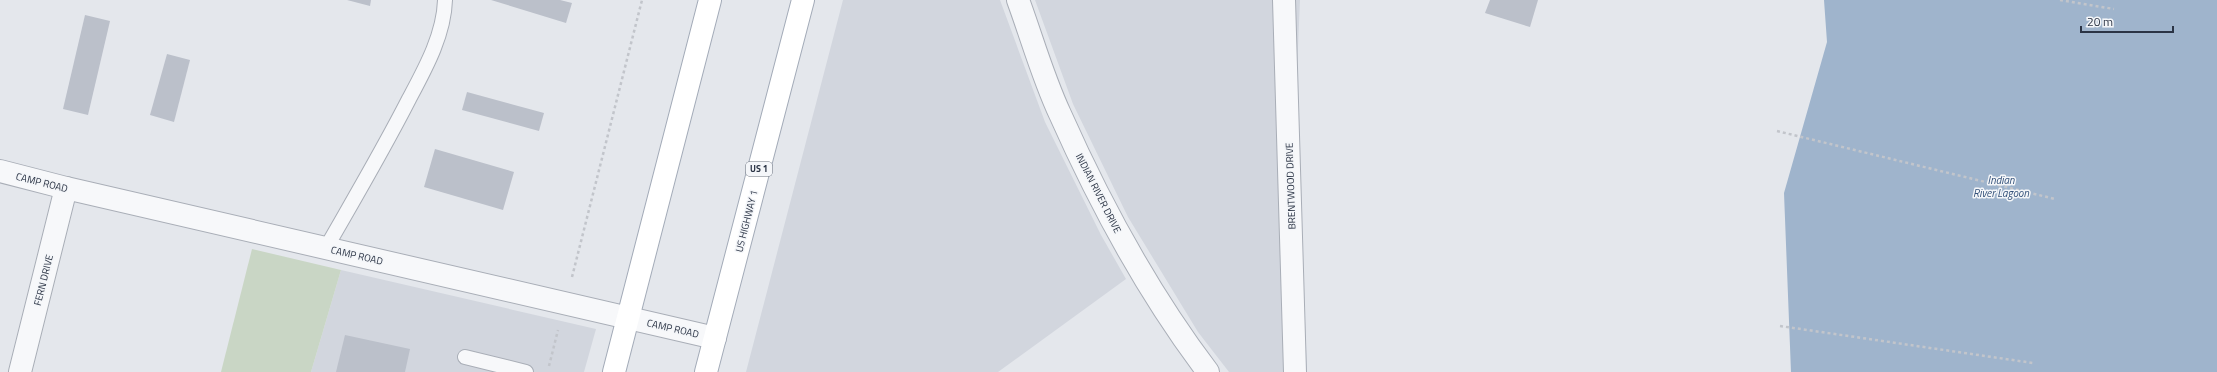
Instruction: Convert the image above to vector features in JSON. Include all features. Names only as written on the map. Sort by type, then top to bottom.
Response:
[{"type":"main road","points":[[614,372],[710,0]]},
{"type":"main road","name":"US HIGHWAY 1","points":[[706,372],[803,0]]},
{"type":"street","name":"INDIAN RIVER DRIVE","points":[[1018,0],[1059,113],[1114,226],[1186,343],[1208,372]]},
{"type":"street","name":"BRENTWOOD DRIVE","points":[[1284,0],[1295,372]]},
{"type":"street","name":"CAMP ROAD","points":[[0,171],[66,188],[715,338]]},
{"type":"street","name":"FERN DRIVE","points":[[20,372],[66,188]]},
{"type":"lane","points":[[326,248],[386,145],[421,76],[436,43],[445,0]]},
{"type":"lane","points":[[465,357],[526,372]]},
{"type":"path","points":[[547,372],[642,0]]},
{"type":"path","points":[[2060,0],[2114,9]]},
{"type":"path","points":[[1777,131],[2054,199]]},
{"type":"path","points":[[1780,326],[2033,363]]},
{"type":"shaded area","points":[[843,0],[1000,0],[1045,122],[1101,235],[1126,279],[998,372],[746,372]]},
{"type":"shaded area","points":[[1035,0],[1300,0],[1296,94],[1307,372],[1229,372],[1198,332],[1128,217],[1073,104]]},
{"type":"shaded area","points":[[341,270],[596,329],[584,372],[311,372]]},
{"type":"green space","points":[[252,249],[341,270],[311,372],[221,372]]},
{"type":"water","name":"Indian River Lagoon","points":[[1824,0],[2217,0],[2217,372],[1791,372],[1784,193],[1827,42]]},
{"type":"building","points":[[347,0],[371,0],[370,6]]},
{"type":"building","points":[[491,0],[560,0],[572,3],[566,23]]},
{"type":"building","points":[[1490,0],[1538,0],[1530,27],[1485,13]]},
{"type":"building","points":[[85,15],[110,21],[88,115],[63,109]]},
{"type":"building","points":[[167,54],[190,60],[174,122],[150,115]]},
{"type":"building","points":[[467,92],[544,113],[539,131],[462,110]]},
{"type":"building","points":[[435,149],[514,172],[503,210],[424,187]]},
{"type":"building","points":[[345,335],[410,349],[405,372],[336,372]]}]
